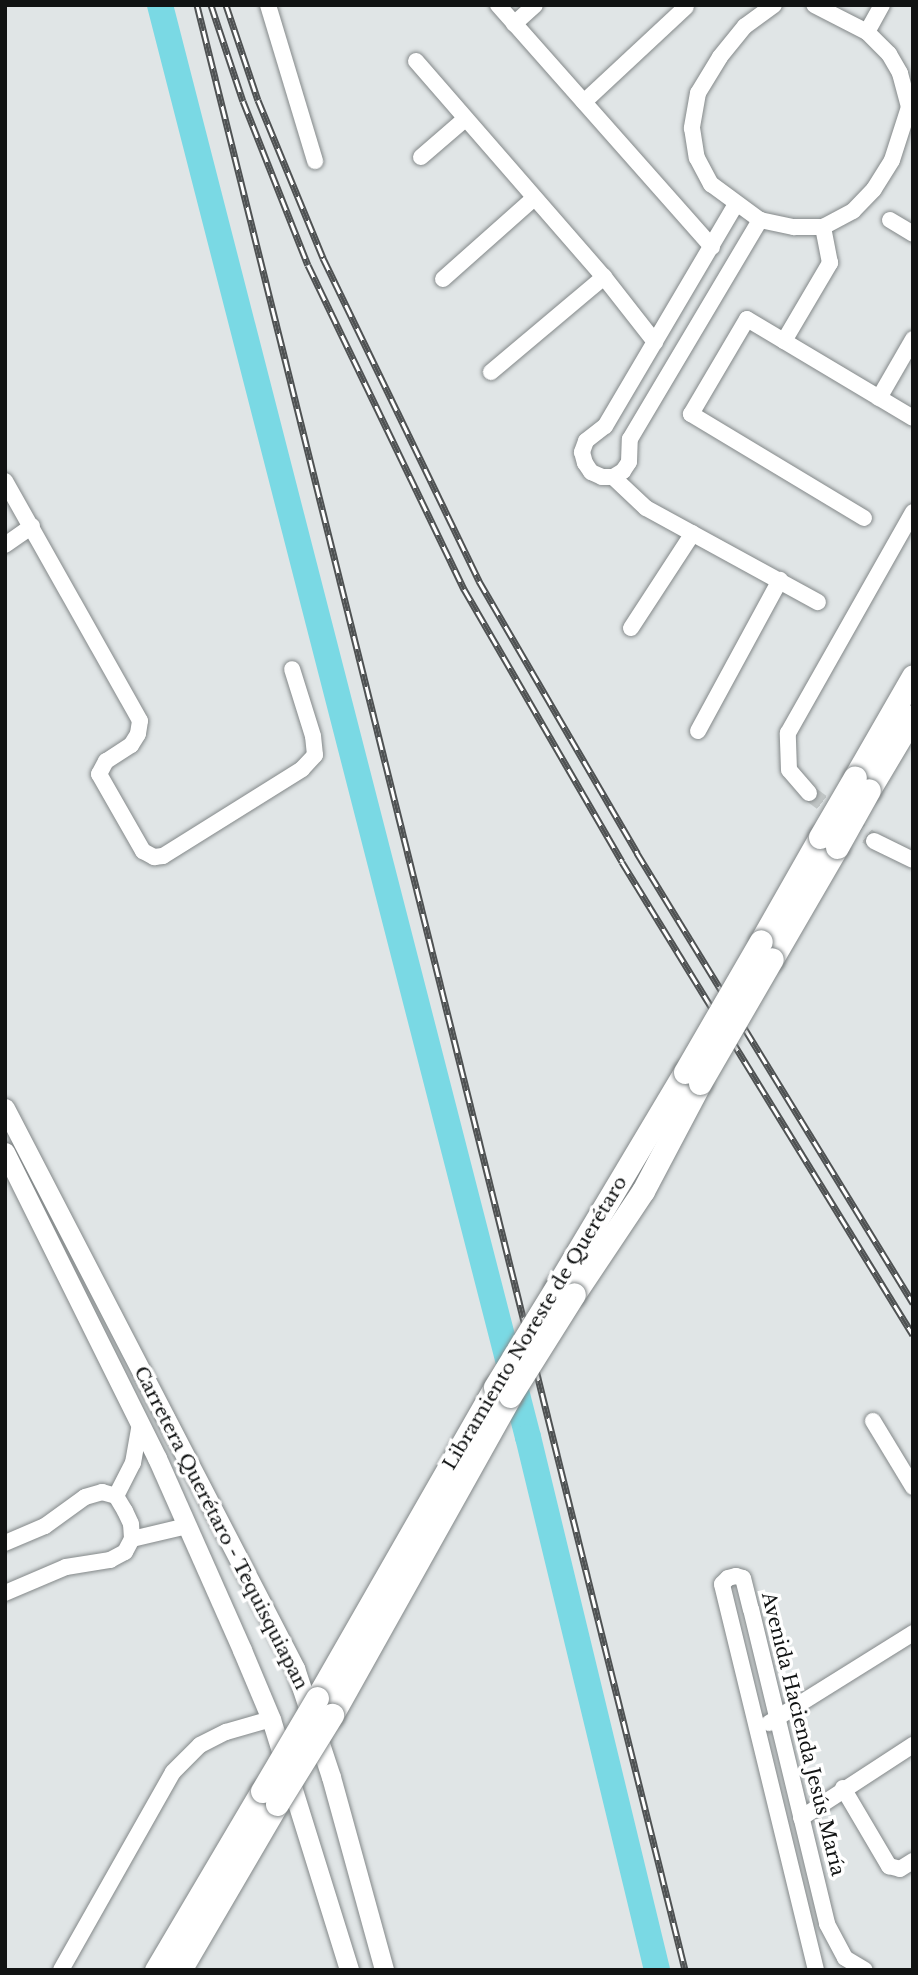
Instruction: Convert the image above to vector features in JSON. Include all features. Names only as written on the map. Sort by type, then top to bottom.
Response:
[{"type":"highway","name":"Libramiento Noreste de Querétaro","points":[[180,1970],[270,1797],[317,1698],[692,1078],[862,783],[913,676]]},
{"type":"highway","name":"Libramiento Noreste de Querétaro","points":[[862,783],[913,716]]},
{"type":"highway","name":"Libramiento Noreste de Querétaro","points":[[156,1970],[270,1797],[332,1715],[503,1391]]},
{"type":"main road","name":"Carretera Querétaro - Tequisquiapan","points":[[5,1108],[295,1668],[314,1720],[384,1970]]},
{"type":"main road","name":"Carretera Querétaro - Tequisquiapan","points":[[5,1152],[140,1424],[271,1719],[349,1970]]},
{"type":"street","points":[[268,5],[315,160]]},
{"type":"street","points":[[498,5],[712,247]]},
{"type":"street","points":[[514,24],[535,5]]},
{"type":"street","points":[[772,5],[746,26],[720,57],[698,93],[692,128],[696,158],[711,184],[760,220],[794,227],[823,227],[853,211],[874,189],[892,160],[911,108],[900,73],[889,54],[845,11],[814,5]]},
{"type":"street","points":[[867,32],[882,5]]},
{"type":"street","points":[[584,102],[686,7]]},
{"type":"street","points":[[416,61],[533,199],[604,277],[655,342]]},
{"type":"street","points":[[421,157],[465,118]]},
{"type":"street","points":[[443,279],[533,199]]},
{"type":"street","points":[[736,204],[605,426],[586,441],[582,452],[591,472],[602,477],[613,477],[623,471],[629,462],[630,439],[760,220]]},
{"type":"street","points":[[890,220],[913,234]]},
{"type":"street","points":[[784,341],[830,262],[823,227]]},
{"type":"street","points":[[491,372],[604,277]]},
{"type":"street","points":[[864,518],[691,414],[747,319],[913,418]]},
{"type":"street","points":[[879,398],[913,339]]},
{"type":"street","points":[[605,426],[630,439]]},
{"type":"street","points":[[613,477],[640,504],[818,602]]},
{"type":"street","points":[[5,481],[140,721],[138,734],[131,745],[106,761],[99,774],[143,851],[153,857],[163,856],[302,769],[315,755],[313,736],[292,668]]},
{"type":"street","points":[[809,793],[789,770],[788,733],[913,512]]},
{"type":"street","points":[[5,545],[32,526]]},
{"type":"street","points":[[631,628],[693,533]]},
{"type":"street","points":[[698,732],[780,580]]},
{"type":"street","points":[[874,841],[913,860]]},
{"type":"street","points":[[873,1421],[913,1487]]},
{"type":"street","points":[[116,1496],[133,1463],[140,1424]]},
{"type":"street","points":[[5,1542],[45,1526],[85,1497],[102,1492],[116,1496],[131,1524],[132,1539],[125,1552],[110,1560],[66,1567],[5,1593]]},
{"type":"street","points":[[132,1539],[187,1526]]},
{"type":"street","name":"Avenida Hacienda Jesús María","points":[[816,1970],[722,1584],[728,1578],[736,1576],[743,1578],[801,1818],[835,1941],[845,1958],[865,1970]]},
{"type":"street","points":[[758,1729],[913,1633]]},
{"type":"street","points":[[61,1970],[173,1772],[200,1745],[226,1732],[271,1719]]},
{"type":"street","points":[[801,1818],[843,1788],[913,1745]]},
{"type":"street","points":[[843,1788],[889,1866],[900,1869],[913,1861]]},
{"type":"waterway","points":[[160,5],[528,1437],[657,1970]]},
{"type":"tunnel","points":[[809,793],[874,841]]},
{"type":"railway","points":[[197,5],[685,1970]]},
{"type":"railway","points":[[211,5],[243,101],[308,265],[464,589],[622,862],[913,1335]]},
{"type":"railway","points":[[226,5],[258,100],[323,258],[479,581],[637,853],[913,1303]]}]
